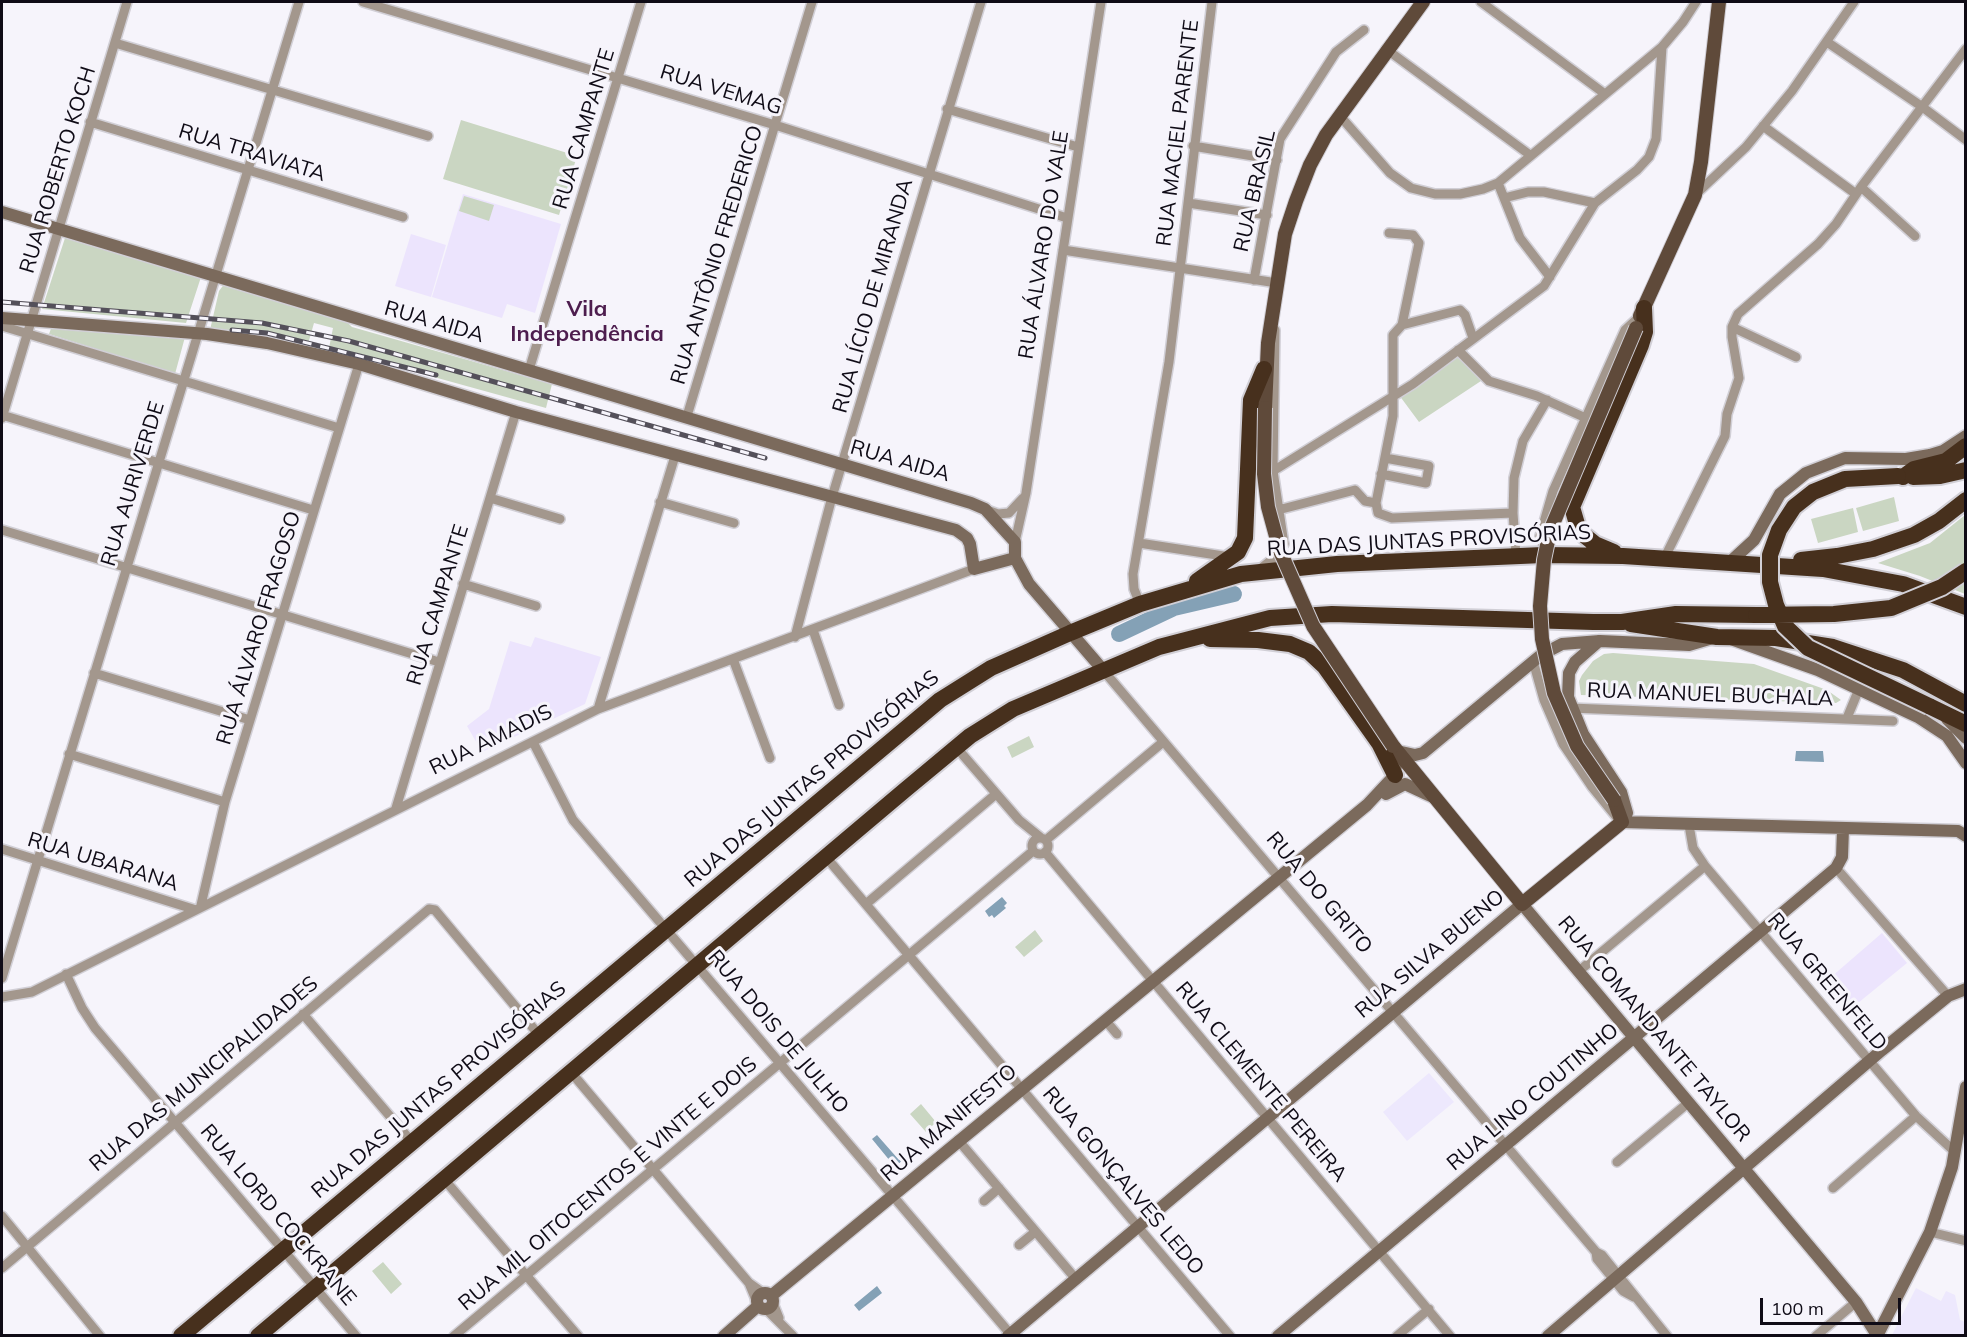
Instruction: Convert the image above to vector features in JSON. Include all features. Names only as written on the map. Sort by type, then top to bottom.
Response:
[{"type":"highway","points":[[1623,556],[1585,537],[1575,524],[1572,507],[1641,345],[1645,332],[1640,317]]},
{"type":"highway","points":[[1183,590],[1233,557],[1245,538],[1251,400],[1255,385],[1264,369]]},
{"type":"highway","points":[[1900,476],[1914,469],[1946,461],[1965,446]]},
{"type":"highway","points":[[1965,470],[1940,476],[1845,479],[1813,492],[1794,507],[1779,530],[1770,555],[1770,582],[1776,605],[1785,626],[1808,648],[1965,724]]},
{"type":"highway","points":[[1748,564],[1838,556],[1873,549],[1914,535],[1939,521],[1965,500]]},
{"type":"highway","name":"RUA DAS JUNTAS PROVISÓRIAS","points":[[181,1335],[286,1254],[411,1141],[539,1035],[670,933],[953,690],[1020,654],[1075,639],[1140,604],[1183,590],[1252,573],[1337,564],[1548,555],[1623,556],[1748,564]]},
{"type":"highway","points":[[1748,564],[1823,569],[1864,575],[1903,584],[1965,607]]},
{"type":"highway","points":[[1622,622],[1676,614],[1834,614],[1891,608],[1942,587],[1965,571]]},
{"type":"highway","points":[[1939,599],[1965,617]]},
{"type":"highway","points":[[258,1335],[312,1284],[570,1071],[694,961],[826,857],[957,747],[1013,709],[1099,666],[1185,639],[1270,618],[1332,614],[1622,622],[1722,637],[1776,638],[1833,647],[1903,670],[1965,704]]},
{"type":"highway","points":[[1185,639],[1258,640],[1290,645],[1309,652],[1325,667],[1379,743],[1395,775]]},
{"type":"main road","name":"RUA COMANDANTE TAYLOR","points":[[1422,2],[1386,49],[1341,116],[1310,165],[1296,201],[1285,234],[1264,369],[1264,474],[1268,507],[1280,551],[1313,626],[1395,749],[1522,904]]},
{"type":"main road","points":[[1622,822],[1614,800],[1577,746],[1554,693],[1542,639],[1540,606],[1544,560],[1550,531],[1640,317],[1695,195],[1701,162],[1718,2]]},
{"type":"main road","name":"RUA SILVA BUENO","points":[[1522,904],[1622,822]]},
{"type":"street","name":"RUA ROBERTO KOCH","points":[[2,417],[127,2]]},
{"type":"street","name":"RUA AURIVERDE","points":[[2,978],[298,2]]},
{"type":"street","name":"RUA VEMAG","points":[[363,2],[775,125],[928,176],[1066,218]]},
{"type":"street","name":"RUA CAMPANTE","points":[[528,370],[641,2]]},
{"type":"street","name":"RUA ANTÔNIO FREDERICO","points":[[687,416],[812,2]]},
{"type":"street","name":"RUA LÍCIO DE MIRANDA","points":[[795,637],[832,497],[981,2]]},
{"type":"street","name":"RUA ÁLVARO DO VALE","points":[[1015,558],[1015,542],[1026,494],[1066,218],[1101,2]]},
{"type":"street","name":"RUA MACIEL PARENTE","points":[[1140,604],[1132,582],[1169,362],[1212,2]]},
{"type":"street","points":[[1481,2],[1605,94]]},
{"type":"street","points":[[1341,116],[1390,173],[1411,188],[1435,194],[1460,194],[1498,183],[1662,47],[1696,2]]},
{"type":"street","points":[[1695,195],[1720,173],[1763,126],[1827,42],[1854,2]]},
{"type":"street","name":"RUA BRASIL","points":[[1254,280],[1283,133],[1336,52],[1364,30]]},
{"type":"street","points":[[1827,42],[1921,106],[1965,140]]},
{"type":"street","points":[[115,43],[428,136]]},
{"type":"street","points":[[1273,471],[1391,399],[1544,286],[1595,203],[1637,170],[1653,148],[1662,47]]},
{"type":"street","points":[[1386,49],[1530,155]]},
{"type":"street","points":[[1664,559],[1725,436],[1727,414],[1739,371],[1734,353],[1732,327],[1738,314],[1818,244],[1836,224],[1921,106],[1965,50]]},
{"type":"street","points":[[947,109],[1078,147]]},
{"type":"street","name":"RUA TRAVIATA","points":[[90,122],[403,217]]},
{"type":"street","points":[[1763,126],[1858,191],[1916,236]]},
{"type":"street","points":[[1193,147],[1277,160]]},
{"type":"street","points":[[1701,162],[1720,173]]},
{"type":"street","points":[[1498,183],[1520,238],[1550,277]]},
{"type":"street","points":[[1504,198],[1528,192],[1544,192],[1595,203]]},
{"type":"street","points":[[1188,203],[1266,215]]},
{"type":"street","name":"RUA AIDA","points":[[2,212],[956,498],[985,509],[1015,542]]},
{"type":"street","points":[[1389,233],[1413,235],[1419,243],[1400,328]]},
{"type":"street","points":[[1063,250],[1277,283]]},
{"type":"street","points":[[1473,338],[1465,315],[1460,310],[1400,328],[1393,335],[1391,399],[1393,416],[1376,503],[1378,513],[1392,518],[1513,513]]},
{"type":"street","points":[[1252,573],[1274,558],[1284,544],[1273,471],[1275,330],[1272,316]]},
{"type":"street","points":[[1548,555],[1541,542],[1541,530],[1553,491],[1588,419],[1625,330],[1640,317]]},
{"type":"street","points":[[2,318],[198,333],[267,343],[359,364],[516,412],[956,530],[967,538],[970,544],[974,569]]},
{"type":"street","points":[[2,326],[339,428]]},
{"type":"street","points":[[1732,327],[1796,357]]},
{"type":"street","points":[[1458,350],[1489,381],[1547,400],[1588,419]]},
{"type":"street","name":"RUA ÁLVARO FRAGOSO","points":[[197,907],[225,802],[359,364]]},
{"type":"street","points":[[1516,556],[1513,513],[1514,478],[1523,441],[1547,400]]},
{"type":"street","name":"RUA CAMPANTE","points":[[396,808],[516,412]]},
{"type":"street","points":[[2,417],[314,510]]},
{"type":"street","points":[[1729,563],[1754,540],[1780,494],[1806,473],[1845,458],[1906,459],[1930,455],[1942,451],[1965,436]]},
{"type":"street","points":[[598,709],[675,456]]},
{"type":"street","points":[[1381,474],[1426,483],[1429,466],[1384,458]]},
{"type":"street","points":[[1278,510],[1355,490],[1365,501],[1376,503]]},
{"type":"street","points":[[985,509],[998,514],[1009,513],[1026,494]]},
{"type":"street","points":[[490,498],[560,519]]},
{"type":"street","points":[[660,502],[734,524]]},
{"type":"street","points":[[2,530],[439,662]]},
{"type":"street","points":[[1139,543],[1233,557]]},
{"type":"street","name":"RUA AMADIS","points":[[2,997],[22,995],[66,974],[598,709],[974,569],[1015,558]]},
{"type":"street","name":"RUA DO GRITO","points":[[1015,558],[1029,584],[1075,639],[1279,876],[1596,1252],[1602,1255],[1617,1278],[1667,1335]]},
{"type":"street","points":[[463,585],[536,606]]},
{"type":"street","points":[[813,630],[840,705]]},
{"type":"street","points":[[1279,876],[1367,805],[1395,775],[1395,749],[1415,755],[1423,753],[1533,662],[1551,648],[1562,644],[1600,641],[1689,645],[1722,637],[1818,670],[1939,729],[1956,747],[1965,763]]},
{"type":"street","points":[[1600,641],[1583,653],[1569,673],[1567,684],[1571,708],[1582,734],[1621,792],[1627,813],[1622,822]]},
{"type":"street","points":[[733,659],[770,758]]},
{"type":"street","points":[[1533,662],[1544,700],[1563,744],[1592,787],[1622,822],[1963,831]]},
{"type":"street","points":[[94,672],[250,720]]},
{"type":"street","name":"RUA MANUEL BUCHALA","points":[[1847,718],[1859,689]]},
{"type":"street","name":"RUA MANUEL BUCHALA","points":[[1571,708],[1893,721]]},
{"type":"street","points":[[1933,708],[1965,738]]},
{"type":"street","name":"RUA DOIS DE JULHO","points":[[533,742],[573,820],[1010,1335]]},
{"type":"street","points":[[1032,848],[1034,839],[1043,839],[1163,742]]},
{"type":"street","points":[[957,747],[1018,820],[1048,844],[1045,852],[1039,854],[1032,848],[1018,820]]},
{"type":"street","points":[[69,754],[225,802]]},
{"type":"street","points":[[1367,805],[1405,784],[1433,797]]},
{"type":"street","points":[[866,904],[996,794]]},
{"type":"street","name":"RUA GREENFELD","points":[[1689,825],[1693,848],[1705,866],[1916,1116],[1955,1152]]},
{"type":"street","points":[[1843,829],[1842,857],[1836,868],[1948,996]]},
{"type":"street","name":"RUA MIL OITOCENTOS E VINTE E DOIS","points":[[454,1335],[908,956],[1032,848]]},
{"type":"street","name":"RUA UBARANA","points":[[2,849],[173,903],[197,907]]},
{"type":"street","name":"RUA CLEMENTE PEREIRA","points":[[1045,852],[1450,1335]]},
{"type":"street","name":"RUA GONÇALVES LEDO","points":[[826,857],[1230,1335]]},
{"type":"street","points":[[1579,971],[1705,866]]},
{"type":"street","name":"RUA LINO COUTINHO","points":[[1278,1335],[1836,868]]},
{"type":"street","name":"RUA MANIFESTO","points":[[724,1335],[1279,876]]},
{"type":"street","points":[[172,920],[173,903]]},
{"type":"street","name":"RUA COMANDANTE TAYLOR","points":[[1522,904],[1856,1302],[1877,1335]]},
{"type":"street","name":"RUA SILVA BUENO","points":[[1010,1335],[1522,904]]},
{"type":"street","name":"RUA DAS MUNICIPALIDADES","points":[[2,1268],[174,1121],[432,908],[539,1035]]},
{"type":"street","name":"RUA LORD COCKRANE","points":[[66,974],[82,1008],[95,1028],[356,1335]]},
{"type":"street","points":[[1548,1335],[1870,1060],[1948,996],[1965,989]]},
{"type":"street","points":[[303,1014],[411,1141]]},
{"type":"street","points":[[1105,1020],[1117,1034]]},
{"type":"street","points":[[570,1071],[794,1335]]},
{"type":"street","points":[[1877,1335],[1930,1232],[1955,1152],[1965,1093]]},
{"type":"street","points":[[1617,1162],[1688,1103]]},
{"type":"street","points":[[1833,1188],[1916,1116]]},
{"type":"street","points":[[958,1140],[1075,1278]]},
{"type":"street","points":[[443,1178],[578,1335]]},
{"type":"street","points":[[984,1201],[999,1188]]},
{"type":"street","points":[[2,1216],[100,1335]]},
{"type":"street","points":[[1019,1245],[1035,1232]]},
{"type":"street","points":[[1930,1232],[1965,1241]]},
{"type":"street","points":[[1816,1335],[1856,1302]]},
{"type":"street","points":[[1397,1335],[1429,1309]]},
{"type":"shaded area","points":[[463,194],[561,224],[535,313],[507,304],[502,318],[432,297]]},
{"type":"shaded area","points":[[411,234],[446,245],[431,297],[395,286]]},
{"type":"shaded area","points":[[535,637],[601,657],[585,704],[482,752],[467,726],[489,709],[510,641],[531,647]]},
{"type":"shaded area","points":[[1882,933],[1907,963],[1847,1012],[1823,984]]},
{"type":"shaded area","points":[[1429,1073],[1454,1102],[1407,1141],[1383,1112]]},
{"type":"shaded area","points":[[1916,1288],[1941,1301],[1946,1291],[1955,1295],[1960,1320],[1965,1322],[1965,1335],[1892,1335]]},
{"type":"green space","points":[[461,120],[577,156],[559,215],[443,179]]},
{"type":"green space","points":[[464,196],[494,205],[489,221],[459,211]]},
{"type":"green space","points":[[65,238],[201,277],[186,323],[42,309]]},
{"type":"green space","points":[[225,283],[346,321],[352,327],[552,384],[546,408],[329,348],[333,328],[314,323],[308,344],[271,336],[210,330],[219,291]]},
{"type":"green space","points":[[52,326],[185,337],[175,374],[49,334]]},
{"type":"green space","points":[[1458,350],[1484,379],[1419,422],[1399,395]]},
{"type":"green space","points":[[1894,497],[1899,521],[1863,531],[1856,508]]},
{"type":"green space","points":[[1853,508],[1858,532],[1818,543],[1811,519]]},
{"type":"green space","points":[[1965,515],[1965,594],[1920,576],[1878,563],[1930,543]]},
{"type":"green space","points":[[1604,654],[1754,664],[1827,690],[1841,700],[1836,703],[1581,695],[1579,681],[1582,675],[1593,661]]},
{"type":"green space","points":[[1029,736],[1034,747],[1012,758],[1007,747]]},
{"type":"green space","points":[[1035,930],[1043,941],[1024,957],[1015,947]]},
{"type":"green space","points":[[921,1104],[936,1122],[926,1132],[910,1114]]},
{"type":"green space","points":[[383,1262],[402,1284],[391,1294],[372,1271]]},
{"type":"water","points":[[1796,751],[1823,751],[1824,762],[1795,761]]},
{"type":"water","points":[[1002,897],[1007,903],[1004,906],[1006,908],[994,918],[992,915],[989,917],[985,911]]},
{"type":"water","points":[[877,1135],[899,1160],[905,1158],[895,1167],[872,1139]]},
{"type":"water","points":[[877,1286],[882,1293],[859,1311],[854,1305]]},
{"type":"waterway","points":[[1119,634],[1174,608],[1234,594]]},
{"type":"railway","points":[[2,302],[262,323],[349,341],[765,458]]},
{"type":"railway","points":[[232,330],[267,333],[436,375]]},
{"type":"district","name":"Vila Independência","points":[[587,322]]}]
